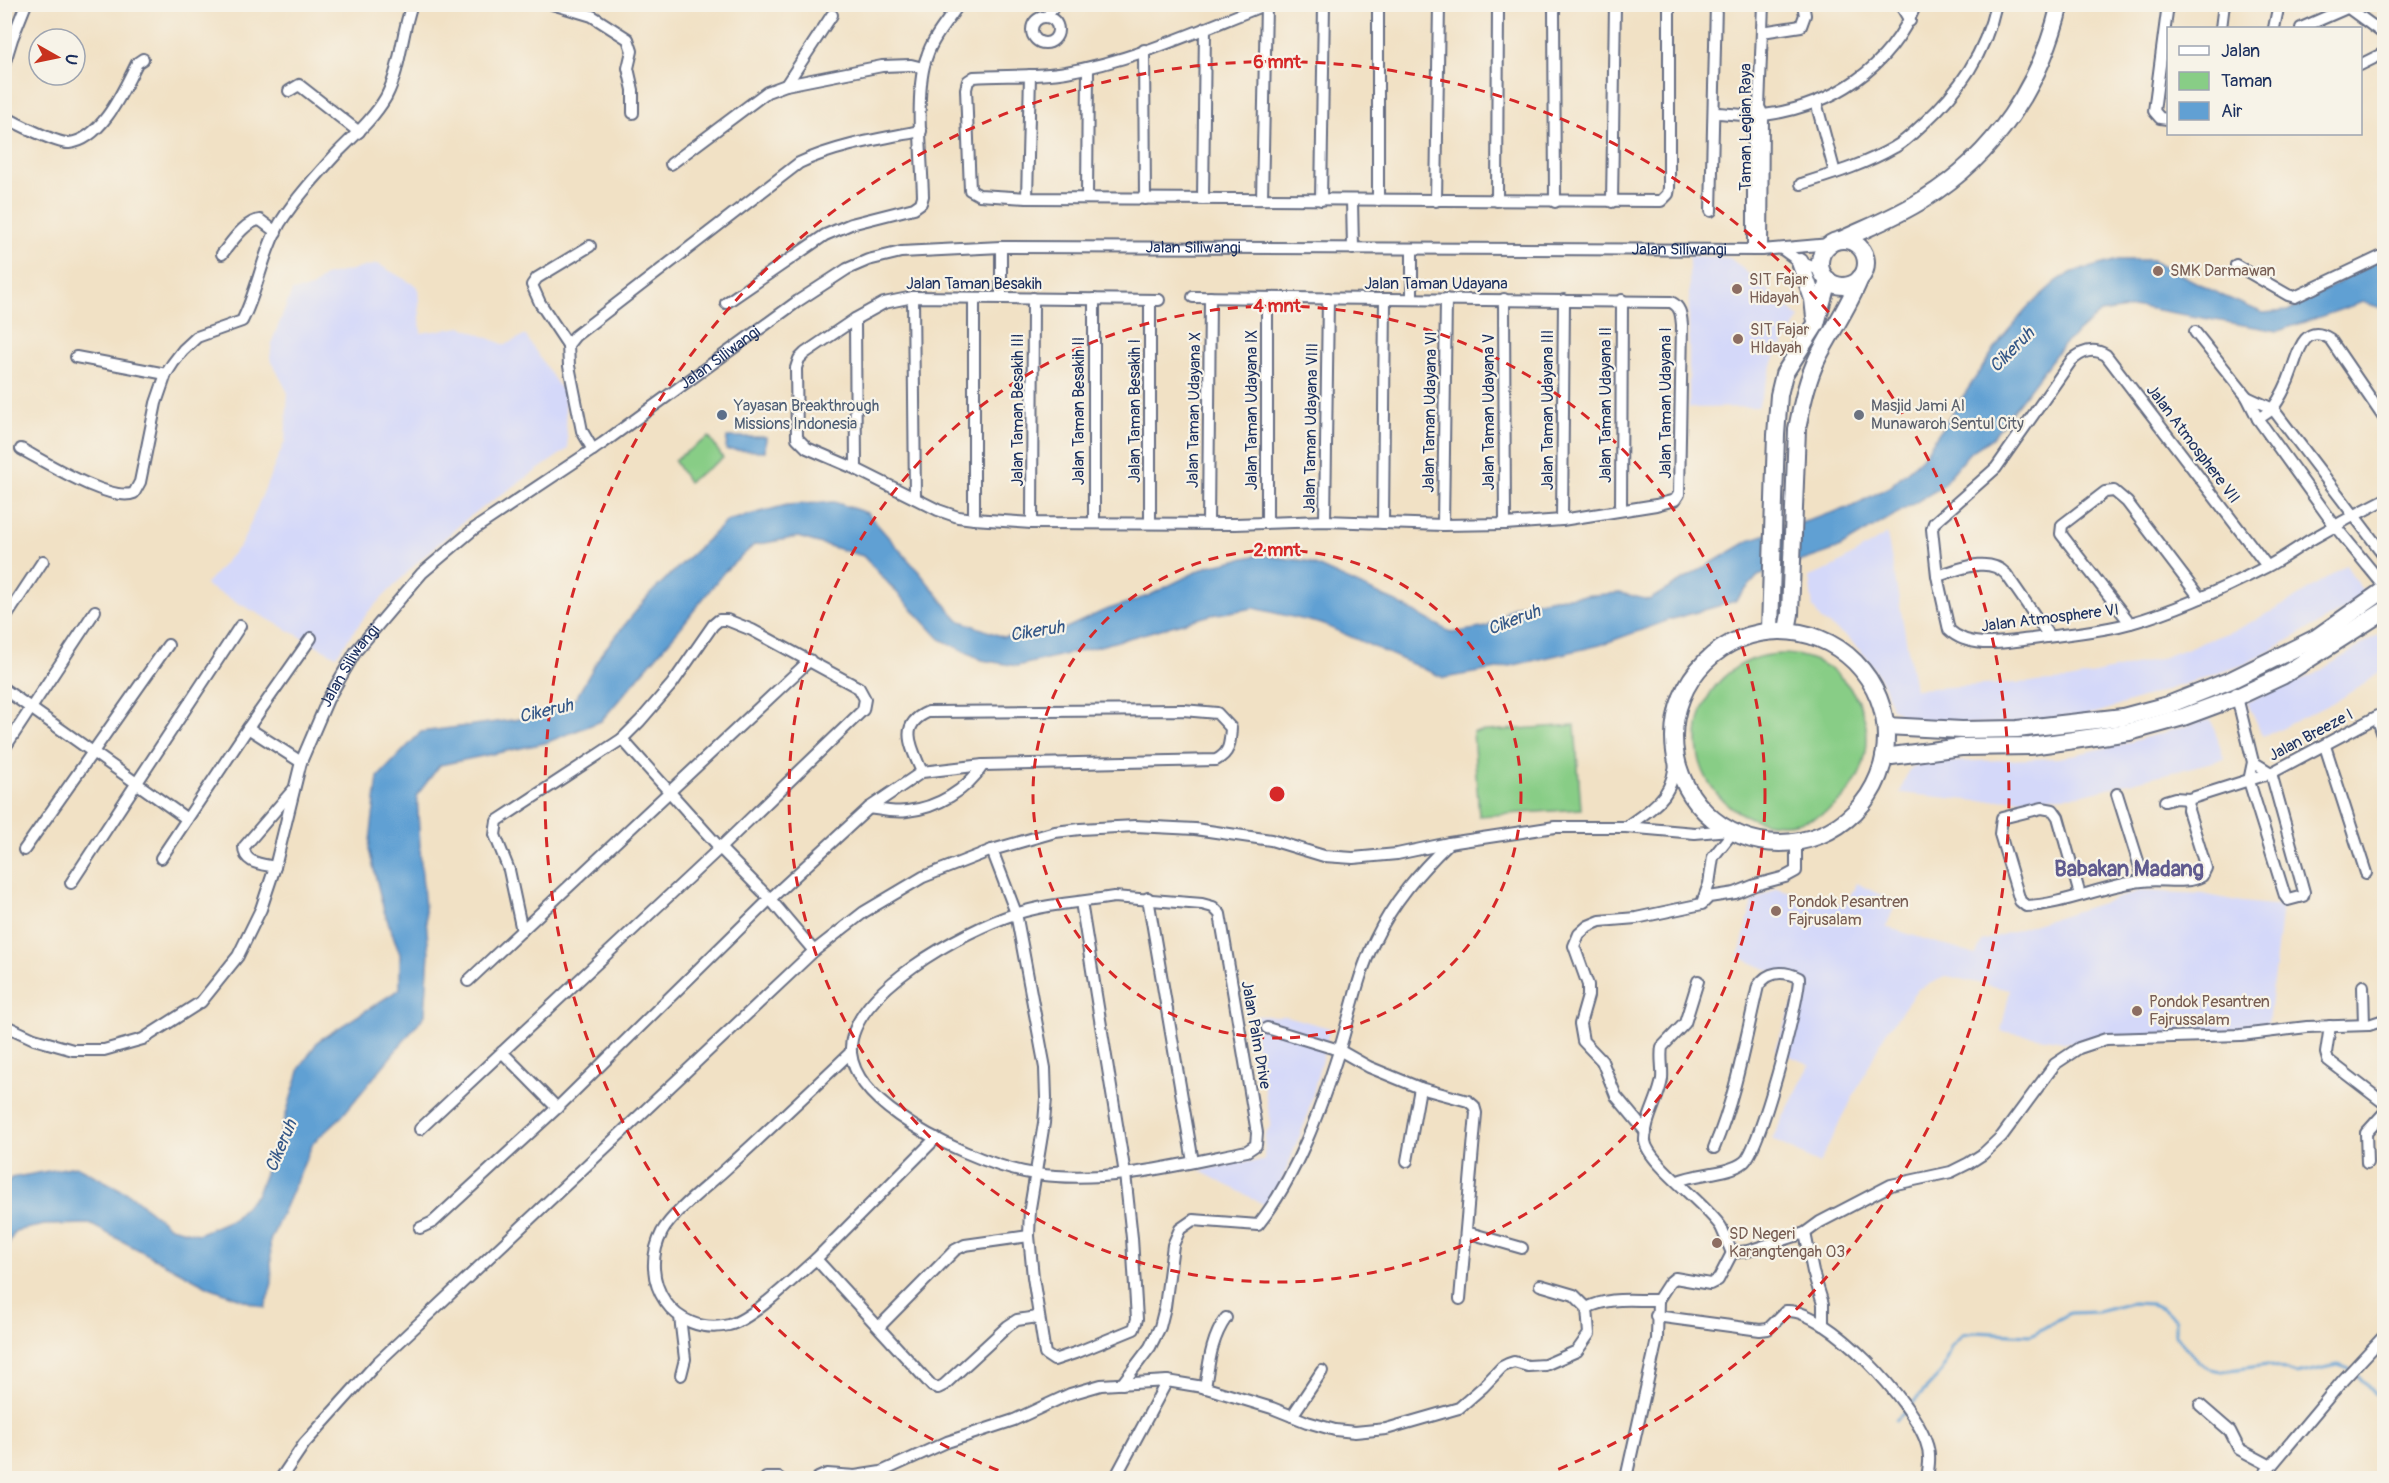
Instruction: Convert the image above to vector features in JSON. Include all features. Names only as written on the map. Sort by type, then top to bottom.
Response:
[{"type":"main road","points":[[1787,630],[1790,614],[1797,429],[1806,390],[1818,357],[1853,294],[1865,267],[1864,255],[1876,233],[1903,211],[1947,183],[1983,152],[2004,128],[2037,73],[2054,29],[2060,4]]},
{"type":"main road","points":[[1770,630],[1776,435],[1779,395],[1784,374],[1816,324],[1825,276],[1821,260],[1836,242],[1903,211]]},
{"type":"main road","points":[[1836,242],[1852,242],[1864,255]]},
{"type":"main road","points":[[1800,262],[1813,299],[1816,324]]},
{"type":"main road","points":[[1825,276],[1845,286],[1851,285],[1860,278]]},
{"type":"main road","points":[[1886,726],[1962,730],[2017,729],[2123,717],[2168,705],[2231,680],[2316,638],[2385,588]]},
{"type":"main road","points":[[1884,757],[1961,747],[2030,746],[2129,732],[2183,717],[2237,697],[2282,676],[2385,611]]},
{"type":"main road","points":[[1770,630],[1787,630],[1816,636],[1843,650],[1864,671],[1879,697],[1886,726],[1884,757],[1876,782],[1856,810],[1844,822],[1821,835],[1796,842],[1774,843],[1753,840],[1731,831],[1710,817],[1687,788],[1676,754],[1676,719],[1687,686],[1708,658],[1737,639],[1770,630]]},
{"type":"street","points":[[4,66],[26,4]]},
{"type":"street","points":[[21,449],[87,484],[125,495],[134,493],[140,482],[150,424],[166,374],[190,342],[242,321],[264,258],[276,232],[296,201],[359,132],[385,99],[392,84],[412,4]]},
{"type":"street","points":[[552,4],[592,16],[628,39],[632,51],[628,68],[633,90],[633,113]]},
{"type":"street","points":[[726,303],[825,235],[851,224],[914,208],[921,203],[923,196],[921,131],[923,68],[933,44],[959,4]]},
{"type":"street","points":[[1047,17],[1055,4]]},
{"type":"street","points":[[1322,200],[1324,4]]},
{"type":"street","points":[[1378,4],[1378,200]]},
{"type":"street","points":[[1436,201],[1439,4]]},
{"type":"street","points":[[1497,201],[1498,4]]},
{"type":"street","points":[[1554,4],[1555,201]]},
{"type":"street","points":[[1612,202],[1615,4]]},
{"type":"street","points":[[1262,199],[1267,5],[1088,68],[1064,73],[974,76],[968,81],[966,89],[970,190],[979,195],[1027,198],[1655,202],[1665,199],[1669,188],[1669,4]]},
{"type":"street","points":[[1711,211],[1716,4]]},
{"type":"street","name":"Taman Legian Raya","points":[[1757,250],[1758,112],[1763,4]]},
{"type":"street","points":[[1762,32],[1801,26],[1805,15],[1803,4]]},
{"type":"street","points":[[1900,4],[1910,21]]},
{"type":"street","points":[[1714,112],[1758,112],[1816,102],[1840,92],[1873,68],[1897,43],[1910,21],[1916,4]]},
{"type":"street","points":[[1801,184],[1835,173],[1894,148],[1938,111],[1955,93],[1983,48],[1996,4]]},
{"type":"street","points":[[2167,119],[2160,118],[2154,111],[2168,4]]},
{"type":"street","points":[[2221,27],[2224,4]]},
{"type":"street","points":[[2274,27],[2278,4]]},
{"type":"street","points":[[2303,27],[2345,6],[2385,34]]},
{"type":"street","points":[[786,85],[832,15]]},
{"type":"street","points":[[1203,199],[1205,28]]},
{"type":"street","points":[[1144,50],[1145,199]]},
{"type":"street","points":[[2362,64],[2385,53]]},
{"type":"street","points":[[4,116],[19,125],[68,143],[86,138],[110,112],[137,63],[143,58]]},
{"type":"street","points":[[671,164],[767,92],[786,85],[882,66],[923,68]]},
{"type":"street","points":[[1087,198],[1088,68]]},
{"type":"street","points":[[1027,198],[1030,75]]},
{"type":"street","points":[[289,91],[299,85],[359,132]]},
{"type":"street","points":[[1816,102],[1835,173]]},
{"type":"street","points":[[568,345],[596,318],[799,163],[818,154],[863,142],[921,131]]},
{"type":"street","points":[[1352,200],[1353,249]]},
{"type":"street","points":[[222,254],[255,220],[260,220],[276,232]]},
{"type":"street","name":"Jalan Siliwangi","points":[[4,1025],[34,1039],[73,1050],[104,1050],[143,1039],[201,1002],[238,956],[261,909],[275,867],[301,762],[328,699],[356,651],[422,573],[474,529],[593,450],[798,301],[847,269],[868,260],[901,252],[1001,247],[1757,250],[1836,242]]},
{"type":"street","points":[[590,246],[537,278],[532,285],[537,297],[568,345],[569,366],[582,431],[593,450]]},
{"type":"street","points":[[1001,247],[1002,298]]},
{"type":"street","points":[[1412,249],[1412,299]]},
{"type":"street","points":[[1782,249],[1825,276]]},
{"type":"street","points":[[2236,265],[2295,297],[2385,255]]},
{"type":"street","points":[[913,297],[915,498]]},
{"type":"street","name":"Jalan Taman Besakih","points":[[856,469],[807,448],[797,438],[796,368],[799,359],[805,353],[855,319],[884,303],[913,297],[1154,300]]},
{"type":"street","name":"Jalan Taman Udayana","points":[[1193,297],[1622,300],[1667,301],[1677,305]]},
{"type":"street","name":"Jalan Taman Udayana X","points":[[1208,523],[1210,297]]},
{"type":"street","points":[[974,298],[974,519]]},
{"type":"street","name":"Jalan Taman Besakih III","points":[[1032,523],[1033,298]]},
{"type":"street","name":"Jalan Taman Udayana IX","points":[[1267,298],[1267,522]]},
{"type":"street","name":"Jalan Taman Udayana VIII","points":[[1325,521],[1328,298]]},
{"type":"street","name":"Jalan Taman Besakih II","points":[[1094,299],[1094,522]]},
{"type":"street","points":[[1383,523],[1385,299]]},
{"type":"street","name":"Jalan Taman Udayana VI","points":[[1443,525],[1446,299]]},
{"type":"street","name":"Jalan Taman Udayana V","points":[[1504,299],[1505,524]]},
{"type":"street","name":"Jalan Taman Besakih I","points":[[1150,523],[1154,300]]},
{"type":"street","name":"Jalan Taman Udayana III","points":[[1562,520],[1564,300]]},
{"type":"street","name":"Jalan Taman Udayana II","points":[[1621,510],[1622,300]]},
{"type":"street","name":"Jalan Taman Udayana I","points":[[1621,510],[1676,500],[1680,494],[1682,325],[1681,313],[1677,305]]},
{"type":"street","points":[[855,319],[856,469],[938,510],[958,517],[1032,523],[1325,521],[1443,525],[1562,520],[1621,510]]},
{"type":"street","points":[[2195,332],[2247,397],[2258,419],[2335,526],[2385,588]]},
{"type":"street","points":[[2258,419],[2273,409],[2286,384],[2302,342],[2319,334],[2330,339],[2385,418]]},
{"type":"street","name":"Jalan Atmosphere VII","points":[[2089,350],[2100,351],[2106,355],[2267,566]]},
{"type":"street","name":"Jalan Atmosphere VI","points":[[2089,350],[2079,354],[2071,361],[1996,468],[1934,523],[1932,534],[1937,576],[1949,630],[1960,638],[1974,643],[2007,642],[2130,623],[2200,598],[2267,566],[2355,514],[2385,500]]},
{"type":"street","points":[[76,357],[166,374]]},
{"type":"street","points":[[2247,397],[2273,409],[2385,555]]},
{"type":"street","points":[[2130,623],[2061,534],[2062,525],[2110,490],[2119,494],[2127,502],[2200,598]]},
{"type":"street","points":[[4,620],[43,561]]},
{"type":"street","points":[[1937,576],[1983,564],[1996,566],[2006,573],[2049,636]]},
{"type":"street","points":[[4,749],[33,709],[95,611]]},
{"type":"street","points":[[420,1129],[720,848],[863,710],[865,699],[859,688],[752,630],[727,620],[719,620],[713,625],[672,684],[640,722],[622,739],[497,821],[495,835],[509,870],[522,931]]},
{"type":"street","points":[[71,883],[240,626]]},
{"type":"street","points":[[161,858],[311,638]]},
{"type":"street","points":[[24,850],[168,645]]},
{"type":"street","points":[[468,981],[810,660]]},
{"type":"street","points":[[2231,680],[2253,762],[2249,782],[2285,896],[2288,900],[2303,896],[2304,892],[2271,773],[2253,762]]},
{"type":"street","points":[[4,689],[187,819]]},
{"type":"street","points":[[420,1228],[433,1222],[556,1108],[770,899],[869,808],[922,772],[982,765],[1216,760],[1223,757],[1230,746],[1231,728],[1217,714],[1192,710],[928,712],[912,723],[909,732],[910,744],[922,772]]},
{"type":"street","points":[[2381,715],[2385,738]]},
{"type":"street","name":"Jalan Breeze I","points":[[2165,801],[2175,798],[2189,799],[2249,782],[2325,746],[2381,715]]},
{"type":"street","points":[[248,728],[301,762]]},
{"type":"street","points":[[622,739],[669,793],[770,899],[814,951]]},
{"type":"street","points":[[2325,746],[2366,873]]},
{"type":"street","points":[[1626,828],[1651,809],[1670,789],[1675,775],[1676,754]]},
{"type":"street","points":[[869,808],[891,811],[919,809],[955,794],[976,776],[982,765]]},
{"type":"street","points":[[275,867],[249,861],[244,855],[244,847],[295,787]]},
{"type":"street","points":[[2117,794],[2145,880]]},
{"type":"street","points":[[2080,895],[2058,818],[2053,810],[2042,808],[2002,818],[2000,834],[2020,901],[2029,906],[2080,895],[2145,880],[2193,880],[2205,872],[2187,806],[2189,799]]},
{"type":"street","points":[[281,1479],[304,1444],[377,1363],[814,951],[864,912],[923,877],[992,850],[1055,832],[1109,827],[1156,826],[1230,833],[1271,840],[1337,858],[1397,854],[1449,843],[1556,827],[1626,828],[1695,833],[1731,831]]},
{"type":"street","points":[[1702,904],[1709,884],[1713,857],[1731,831]]},
{"type":"street","points":[[1646,1132],[1616,1096],[1602,1061],[1583,1041],[1580,1024],[1588,996],[1588,985],[1574,946],[1579,934],[1600,921],[1636,918],[1702,904],[1709,897],[1785,877],[1796,871],[1796,842]]},
{"type":"street","points":[[1122,1384],[1150,1347],[1160,1327],[1165,1307],[1173,1245],[1180,1229],[1193,1220],[1258,1225],[1277,1201],[1309,1132],[1339,1050],[1359,980],[1374,941],[1393,907],[1416,876],[1449,843]]},
{"type":"street","points":[[992,850],[1016,914],[1045,1068],[1044,1123],[1035,1174],[1029,1236],[1038,1317],[1045,1354],[1054,1360],[1134,1329],[1137,1306],[1125,1174],[1081,902]]},
{"type":"street","name":"Jalan Palm Drive","points":[[1114,897],[1148,898],[1202,904],[1213,907],[1220,914],[1257,1133],[1256,1145],[1247,1151],[1125,1174],[1080,1177],[1035,1174],[983,1159],[915,1128],[871,1094],[854,1066],[851,1052],[858,1025],[864,1010],[906,971],[959,939],[1016,914],[1081,902],[1114,897]]},
{"type":"street","points":[[1148,898],[1193,1162]]},
{"type":"street","points":[[1678,1181],[1691,1176],[1732,1168],[1745,1161],[1752,1149],[1766,1110],[1799,991],[1799,978],[1790,974],[1773,974],[1765,976],[1758,986],[1739,1074],[1714,1148]]},
{"type":"street","points":[[1698,981],[1685,1023],[1662,1047],[1662,1078],[1646,1132],[1645,1144],[1665,1172],[1678,1181],[1720,1227],[1732,1253]]},
{"type":"street","points":[[2363,986],[2364,1025]]},
{"type":"street","points":[[1732,1253],[1748,1251],[1806,1233],[1820,1222],[1891,1185],[1951,1172],[1969,1163],[1983,1154],[2002,1136],[2055,1064],[2091,1042],[2123,1038],[2241,1035],[2279,1029],[2364,1025],[2385,1020]]},
{"type":"street","points":[[2330,1026],[2326,1053],[2328,1060],[2385,1103]]},
{"type":"street","points":[[1267,1028],[1339,1050],[1369,1067],[1420,1088],[1468,1101],[1474,1106],[1476,1113],[1460,1299]]},
{"type":"street","points":[[502,1052],[556,1108]]},
{"type":"street","points":[[851,1052],[663,1230],[654,1250],[653,1270],[661,1296],[680,1317],[693,1323],[712,1326],[730,1325],[747,1317],[816,1259],[936,1138]]},
{"type":"street","points":[[1407,1161],[1420,1088]]},
{"type":"street","points":[[2367,1163],[2366,1133],[2385,1113]]},
{"type":"street","points":[[1466,1232],[1522,1248]]},
{"type":"street","points":[[1806,1233],[1813,1272],[1824,1304],[1823,1325]]},
{"type":"street","points":[[879,1327],[955,1250],[965,1245],[1029,1236]]},
{"type":"street","points":[[1626,1479],[1657,1339],[1658,1300],[1669,1282],[1675,1278],[1714,1283],[1718,1280],[1732,1253]]},
{"type":"street","points":[[816,1259],[932,1386],[938,1388],[944,1386],[1008,1326],[1017,1320],[1038,1317]]},
{"type":"street","points":[[818,1479],[827,1474],[855,1476],[881,1472],[947,1442],[1014,1420],[1070,1394],[1101,1385],[1167,1381],[1205,1388],[1272,1408],[1323,1427],[1355,1432],[1386,1429],[1459,1408],[1508,1364],[1514,1362],[1528,1366],[1545,1365],[1577,1351],[1589,1334],[1587,1308],[1575,1295],[1540,1285]]},
{"type":"street","points":[[1587,1308],[1604,1301],[1621,1299],[1658,1300]]},
{"type":"street","points":[[1656,1316],[1760,1330],[1768,1329],[1786,1311],[1795,1310],[1804,1313],[1844,1341],[1891,1386],[1908,1406],[1930,1455],[1927,1479]]},
{"type":"street","points":[[680,1317],[685,1359],[681,1375]]},
{"type":"street","points":[[1205,1388],[1211,1350],[1220,1326],[1226,1318]]},
{"type":"street","points":[[2261,1479],[2343,1380],[2385,1336]]},
{"type":"street","points":[[1292,1416],[1322,1371]]},
{"type":"street","points":[[1115,1479],[1167,1381]]},
{"type":"street","points":[[2200,1405],[2230,1431],[2239,1449],[2271,1466]]},
{"type":"street","points":[[766,1479],[779,1479]]},
{"type":"shaded area","name":"SIT Fajar HIdayah","points":[[1689,256],[1730,258],[1800,318],[1774,360],[1758,407],[1689,408]]},
{"type":"shaded area","points":[[378,264],[418,287],[421,333],[462,327],[505,345],[525,335],[564,394],[568,449],[469,517],[422,558],[369,611],[336,656],[205,585],[242,543],[285,441],[288,393],[270,358],[272,341],[292,291],[312,288],[324,276]]},
{"type":"shaded area","points":[[1887,534],[1915,689],[2069,680],[2156,660],[2240,628],[2289,602],[2346,565],[2366,597],[2246,664],[2096,713],[2027,723],[1953,724],[1907,719],[1891,707],[1884,686],[1869,660],[1847,637],[1822,621],[1813,608],[1809,577],[1830,569]]},
{"type":"shaded area","points":[[2384,631],[2384,670],[2340,699],[2263,737],[2247,702],[2313,675]]},
{"type":"shaded area","points":[[2211,719],[2224,759],[2080,795],[1978,801],[1900,793],[1908,771],[1920,763],[2058,758],[2119,745]]},
{"type":"shaded area","name":"Pondok Pesantren Fajrussalam","points":[[1857,883],[1896,903],[1886,927],[1976,955],[1982,941],[2140,891],[2203,894],[2242,902],[2282,906],[2267,1032],[2097,1037],[2076,1043],[2001,1031],[2010,990],[1947,976],[1918,989],[1885,1034],[1819,1164],[1772,1139],[1810,1065],[1775,1049],[1801,985],[1739,957],[1752,902],[1776,888],[1845,906]]},
{"type":"shaded area","points":[[1251,1016],[1285,1016],[1330,1028],[1306,1120],[1281,1183],[1265,1205],[1200,1171],[1235,1162],[1264,1161],[1265,1134],[1271,1125]]},
{"type":"green space","points":[[709,437],[723,458],[688,482],[674,460]]},
{"type":"green space","points":[[1782,654],[1799,655],[1815,660],[1842,679],[1861,706],[1866,722],[1866,756],[1861,772],[1842,799],[1815,818],[1799,823],[1782,824],[1765,823],[1749,818],[1722,799],[1703,772],[1698,756],[1697,739],[1698,722],[1703,706],[1722,679],[1749,660],[1765,655]]},
{"type":"green space","points":[[1575,725],[1581,809],[1479,816],[1473,732]]},
{"type":"water","name":"Cikeruh","points":[[2384,257],[2384,309],[2363,302],[2278,331],[2140,307],[2100,313],[2062,346],[1992,438],[1969,453],[1940,488],[1837,549],[1758,576],[1735,601],[1669,620],[1600,645],[1497,669],[1444,678],[1322,624],[1254,608],[1211,615],[1017,666],[982,660],[940,639],[863,556],[798,537],[754,545],[723,573],[681,627],[601,721],[545,743],[440,765],[417,795],[429,953],[425,1015],[342,1116],[313,1143],[270,1241],[272,1283],[265,1308],[209,1287],[90,1224],[44,1225],[15,1231],[5,1252],[5,1187],[11,1178],[76,1166],[129,1194],[170,1227],[198,1234],[233,1219],[257,1194],[280,1134],[300,1068],[318,1041],[400,989],[400,954],[384,911],[369,849],[378,777],[421,732],[535,717],[576,698],[601,654],[650,594],[727,521],[787,505],[834,502],[867,513],[958,620],[1003,637],[1062,630],[1103,611],[1148,596],[1208,566],[1259,555],[1306,561],[1396,602],[1452,633],[1487,627],[1514,606],[1554,598],[1620,593],[1649,600],[1752,539],[1853,506],[1889,487],[1922,458],[2002,338],[2030,305],[2057,281],[2070,273],[2118,260],[2152,260],[2221,295],[2263,313],[2288,311]]},
{"type":"water","points":[[727,437],[766,437],[765,451],[726,450]]},
{"type":"waterway","points":[[1910,1406],[1942,1372],[1951,1347],[1963,1334],[1974,1332],[2031,1335],[2070,1313],[2098,1312],[2132,1303],[2151,1304],[2162,1308],[2175,1320],[2175,1334],[2199,1363],[2210,1369],[2222,1371],[2268,1365],[2296,1374],[2338,1365],[2350,1369]]},
{"type":"waterway","points":[[2355,1372],[2375,1395],[2384,1401]]},
{"type":"waterway","points":[[1896,1420],[1906,1411]]},
{"type":"place","name":"SMK Darmawan","points":[[2158,271]]},
{"type":"place","name":"SIT Fajar Hidayah","points":[[1737,289]]},
{"type":"place","name":"SIT Fajar HIdayah","points":[[1738,339]]},
{"type":"place","name":"Yayasan Breakthrough Missions Indonesia","points":[[722,415]]},
{"type":"place","name":"Masjid Jami Al Munawaroh Sentul City","points":[[1859,415]]},
{"type":"place","name":"Pondok Pesantren Fajrusalam","points":[[1776,911]]},
{"type":"place","name":"Pondok Pesantren Fajrussalam","points":[[2137,1011]]},
{"type":"place","name":"SD Negeri Karangtengah 03","points":[[1717,1243]]},
{"type":"district","name":"Babakan Madang","points":[[2129,869]]}]
